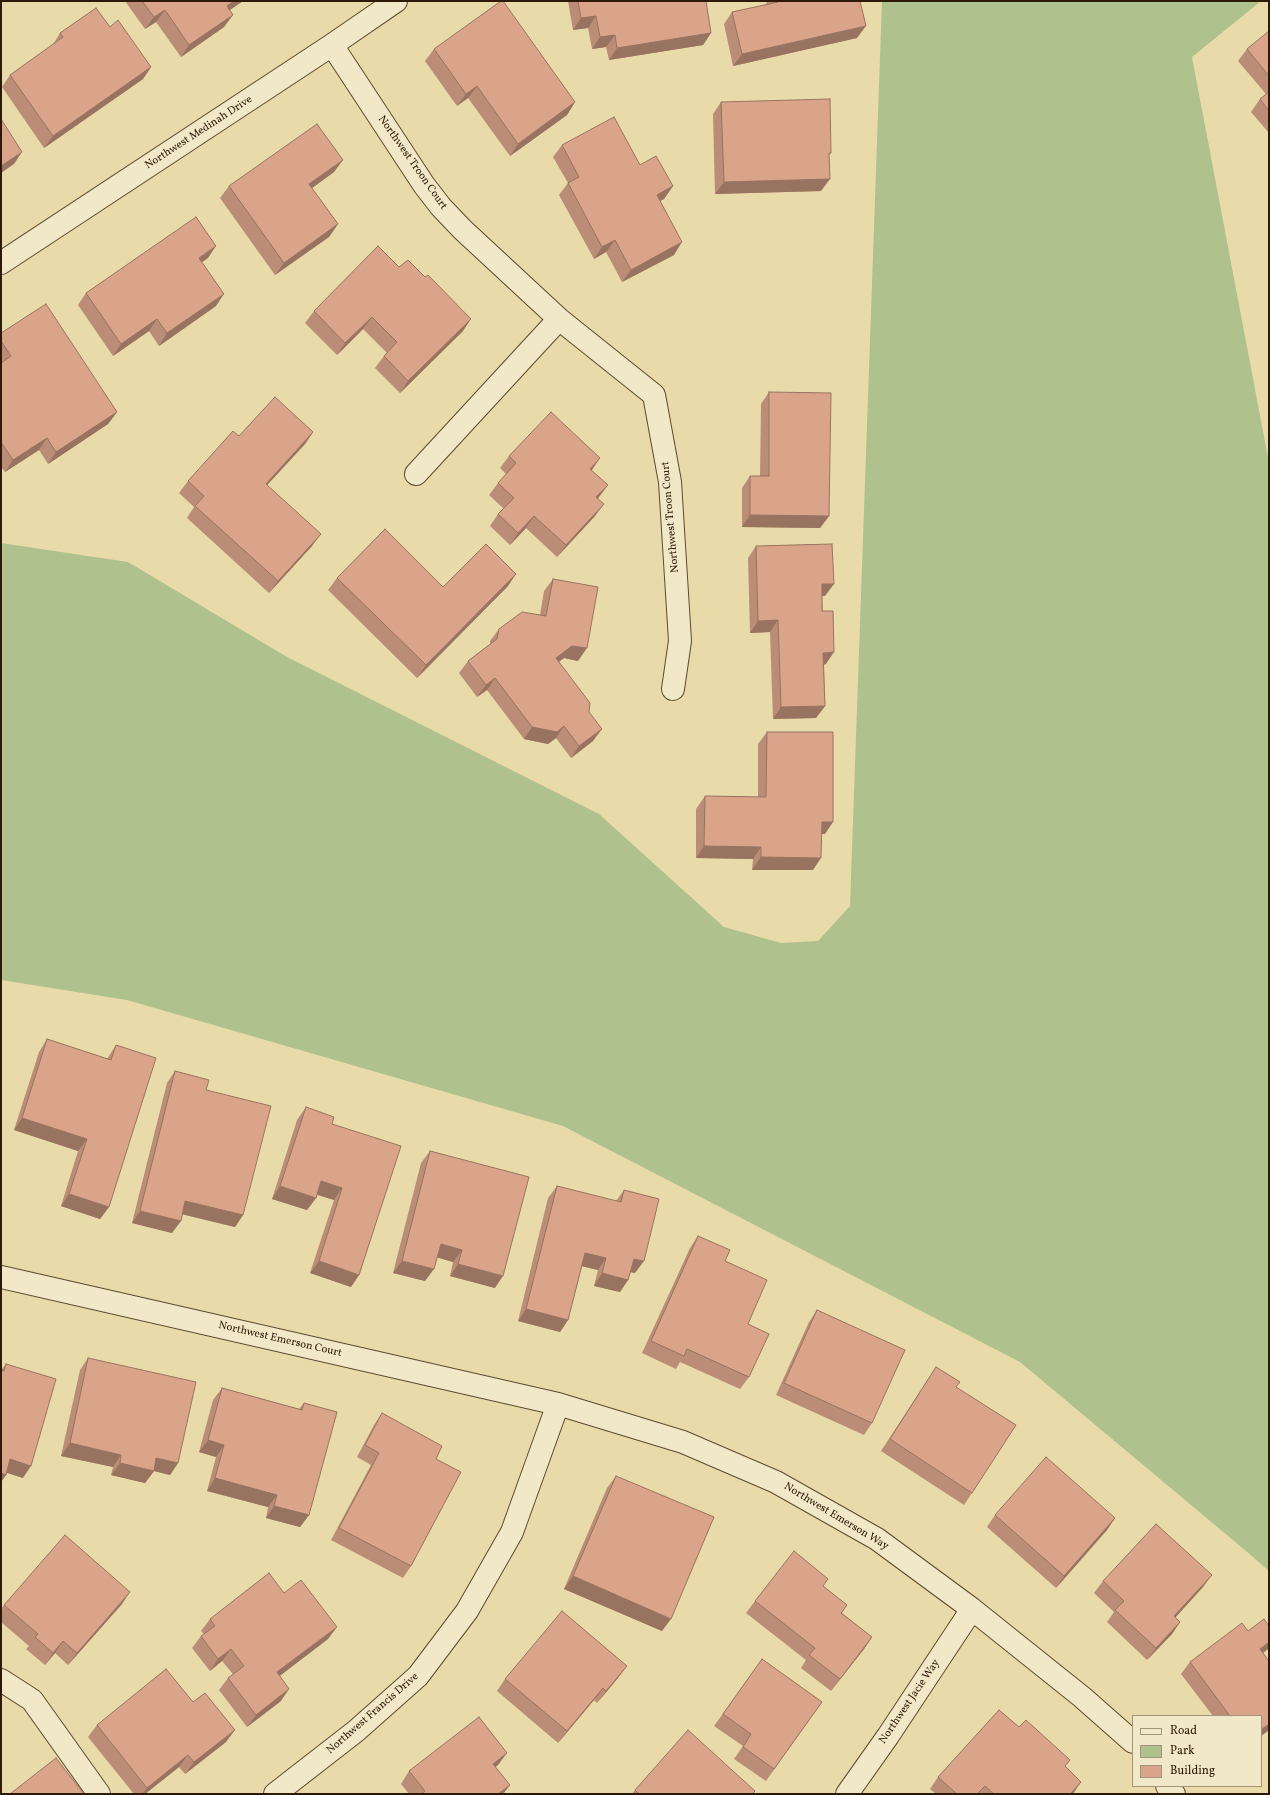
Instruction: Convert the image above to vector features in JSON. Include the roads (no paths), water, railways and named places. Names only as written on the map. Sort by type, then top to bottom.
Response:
[{"type":"street","name":"Northwest Medinah Drive","points":[[1,263],[332,45],[396,1]]},
{"type":"street","name":"Northwest Troon Court","points":[[332,45],[424,185],[441,207],[463,230],[559,319],[654,395],[670,482],[680,641],[673,689]]},
{"type":"street","points":[[416,474],[559,319]]},
{"type":"street","name":"Northwest Emerson Court","points":[[1,1277],[558,1404]]},
{"type":"street","name":"Northwest Emerson Way","points":[[558,1404],[683,1442],[776,1482],[877,1539],[972,1609],[1082,1697],[1132,1741]]},
{"type":"street","name":"Northwest Francis Drive","points":[[275,1794],[356,1731],[418,1676],[467,1611],[512,1532],[558,1404]]},
{"type":"street","name":"Northwest Jacie Way","points":[[847,1794],[888,1736],[972,1609]]},
{"type":"street","points":[[1,1680],[32,1700],[99,1794]]}]
